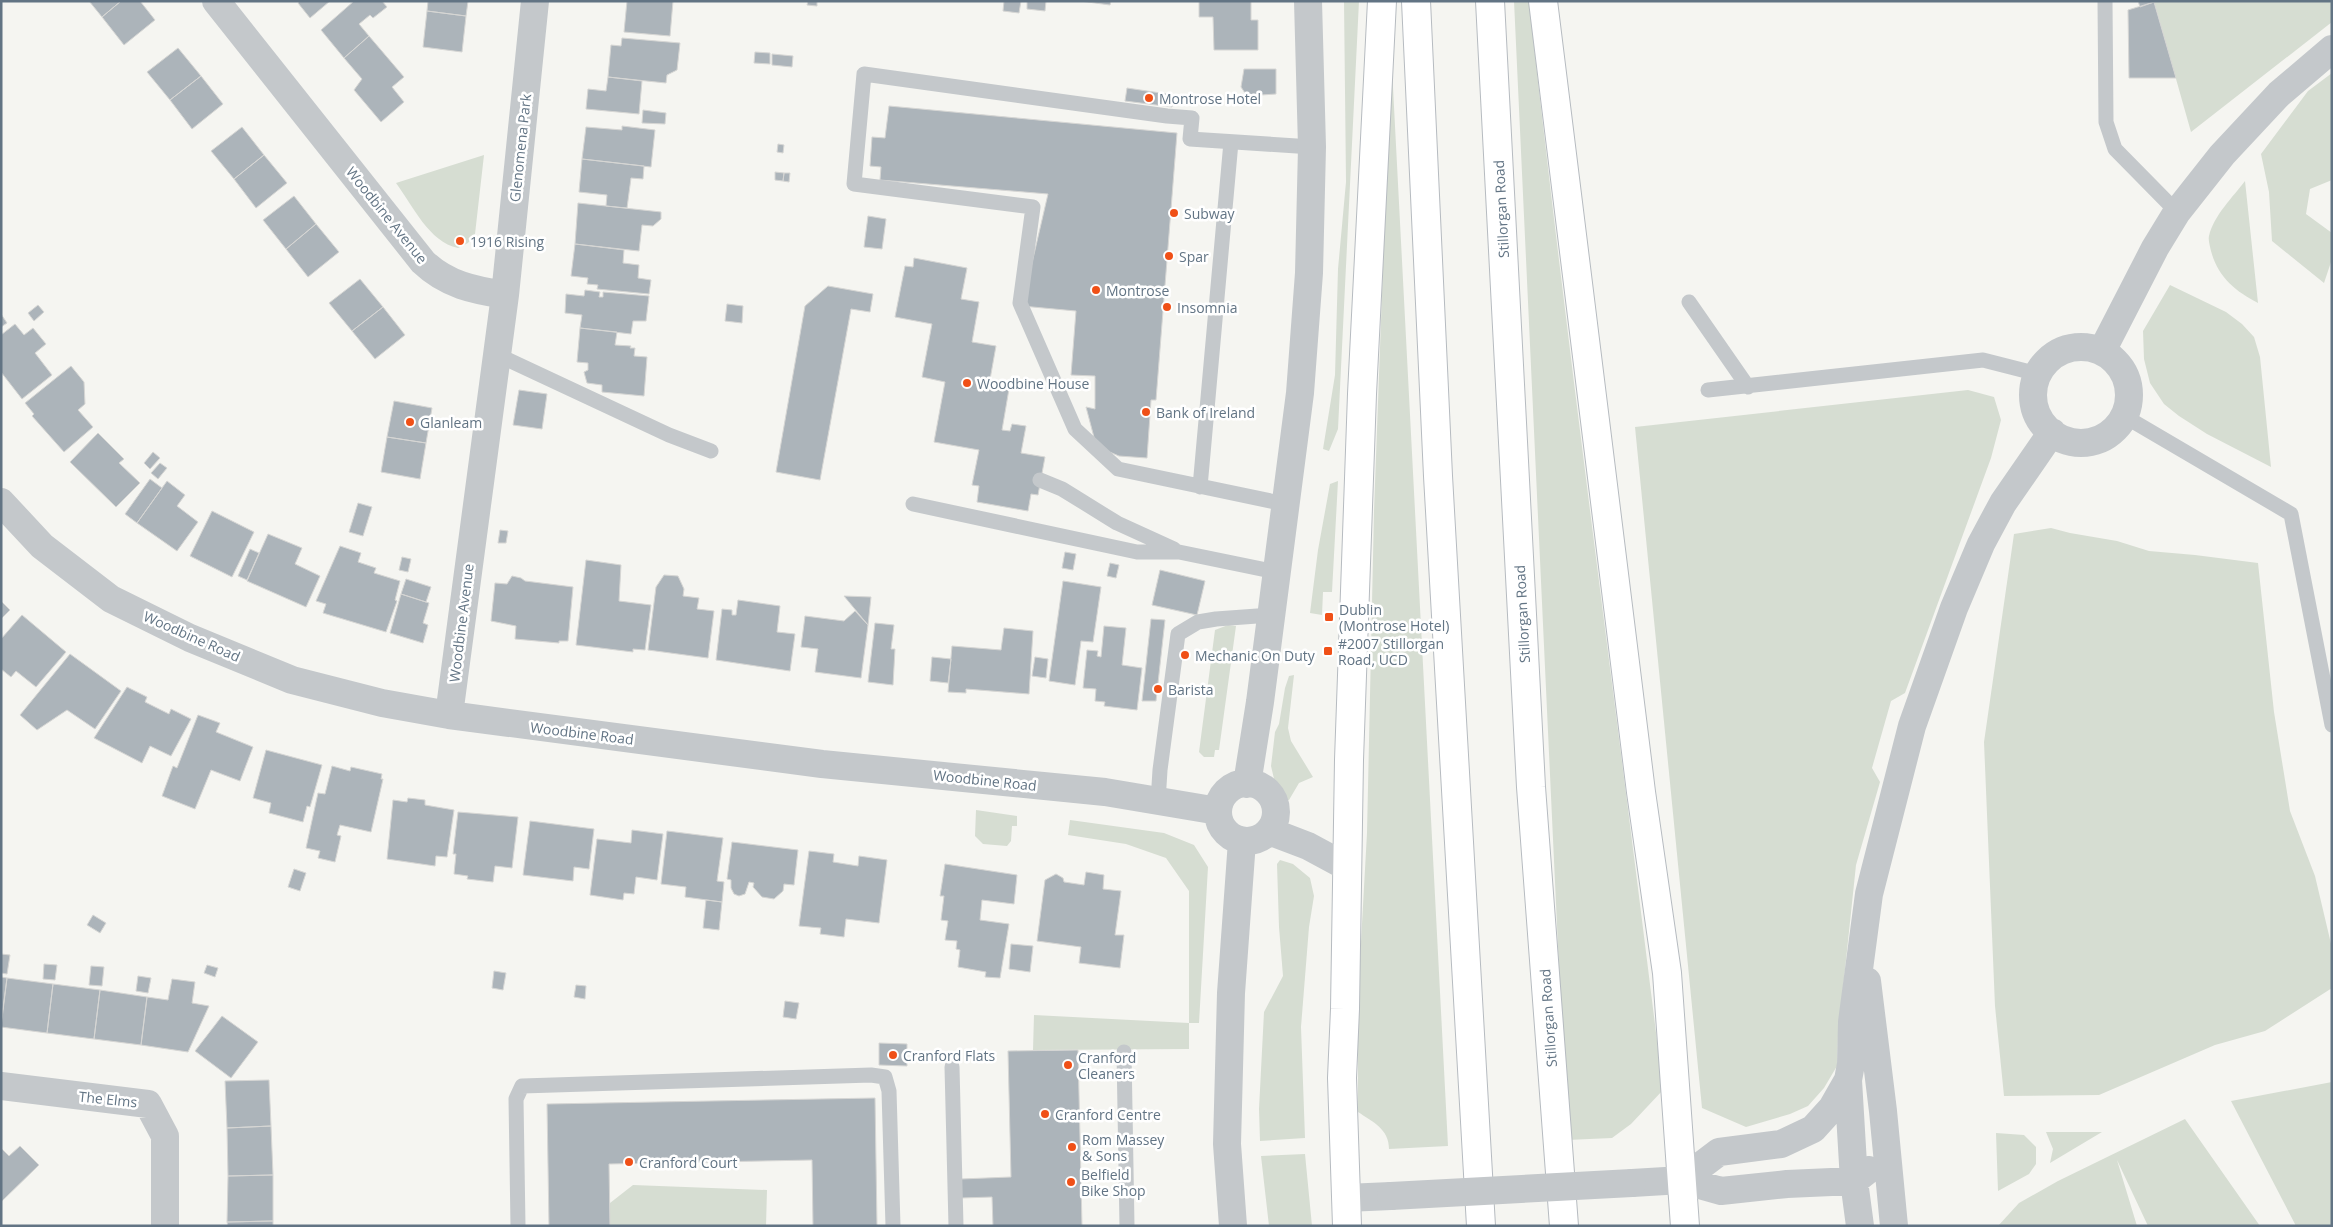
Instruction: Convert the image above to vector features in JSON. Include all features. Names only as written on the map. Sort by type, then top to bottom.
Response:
[{"type":"main road","points":[[1347,1226],[1342,1078],[1348,760],[1359,464],[1382,1]]},
{"type":"main road","points":[[1416,1],[1439,496],[1481,1226]]},
{"type":"main road","name":"Stillorgan Road","points":[[1490,1],[1531,787],[1564,1226]]},
{"type":"main road","points":[[1543,1],[1638,772],[1667,973],[1685,1226]]},
{"type":"street","name":"Woodbine Avenue","points":[[216,1],[424,262],[437,274],[456,284],[505,295],[449,715]]},
{"type":"street","name":"Glenomena Park","points":[[505,295],[535,1]]},
{"type":"street","points":[[1247,784],[1302,375],[1310,273],[1312,147],[1308,1]]},
{"type":"street","points":[[2102,351],[2134,294],[2155,248],[2177,212],[2222,155],[2279,94],[2332,49]]},
{"type":"street","points":[[2073,347],[2087,347],[2102,351],[2114,359],[2123,370],[2128,384],[2129,398],[2124,416],[2119,425],[2108,435],[2094,441],[2064,440],[2044,425],[2034,406],[2034,390],[2038,374],[2046,362],[2058,352],[2073,347]]},
{"type":"street","points":[[1860,1226],[1854,1181],[1848,1080],[1851,1064],[1852,1022],[1869,894],[1912,726],[1954,608],[1981,544],[1993,522],[2052,432]]},
{"type":"street","name":"Woodbine Road","points":[[1,502],[42,546],[111,599],[190,638],[292,680],[382,703],[449,715],[822,764],[1105,792],[1218,811]]},
{"type":"street","points":[[1247,784],[1256,785],[1264,790],[1275,805],[1274,823],[1269,831],[1260,838],[1242,841],[1227,834],[1219,819],[1218,811],[1224,794],[1238,785],[1247,784]]},
{"type":"street","points":[[1269,831],[1308,846],[1347,867]]},
{"type":"street","points":[[1233,1226],[1228,1144],[1230,1002],[1242,841]]},
{"type":"street","points":[[1862,942],[1894,1226]]},
{"type":"street","points":[[1682,1180],[1719,1152],[1781,1144],[1813,1128],[1832,1108],[1848,1080]]},
{"type":"street","name":"The Elms","points":[[1,1086],[148,1104],[164,1136],[165,1226]]},
{"type":"street","points":[[1346,1198],[1682,1180],[1721,1191],[1787,1184],[1854,1181],[1887,1154]]},
{"type":"lane","points":[[2105,1],[2106,122],[2115,149],[2177,212]]},
{"type":"lane","points":[[1285,504],[1118,469],[1075,429],[1020,303],[1034,208],[854,184],[864,74],[1192,118],[1190,139],[1312,147]]},
{"type":"lane","points":[[1200,487],[1231,142]]},
{"type":"lane","points":[[1689,302],[1748,387]]},
{"type":"lane","points":[[498,356],[669,435],[711,451]]},
{"type":"lane","points":[[1708,390],[1983,360],[2038,374]]},
{"type":"lane","points":[[2124,416],[2291,514],[2332,725]]},
{"type":"lane","points":[[1040,480],[1062,489],[1117,523],[1180,552]]},
{"type":"lane","points":[[913,504],[1138,552],[1180,552],[1276,572]]},
{"type":"lane","points":[[1158,802],[1160,770],[1178,634],[1198,622],[1207,620],[1271,615]]},
{"type":"lane","points":[[1124,1052],[1127,1226]]},
{"type":"lane","points":[[952,1067],[956,1226]]},
{"type":"lane","points":[[518,1226],[516,1100],[522,1086],[871,1075],[885,1077],[889,1091],[893,1226]]},
{"type":"shaded area","points":[[1344,1],[1359,1],[1338,429],[1329,451],[1323,449],[1335,375],[1338,269],[1346,182]]},
{"type":"shaded area","points":[[1514,1],[1529,1],[1577,410],[1663,1090],[1631,1124],[1612,1138],[1567,1140]]},
{"type":"shaded area","points":[[2154,1],[2332,1],[2332,22],[2191,132]]},
{"type":"shaded area","points":[[1391,49],[1448,1146],[1389,1149],[1383,1131],[1358,1112],[1358,996],[1367,833],[1374,511]]},
{"type":"shaded area","points":[[2332,73],[2332,180],[2310,189],[2306,214],[2332,233],[2332,259],[2324,283],[2272,241],[2269,192],[2261,154],[2308,91]]},
{"type":"shaded area","points":[[484,155],[475,234],[468,243],[458,248],[438,239],[430,231],[396,183]]},
{"type":"shaded area","points":[[2245,181],[2258,303],[2235,288],[2223,276],[2214,260],[2209,241],[2211,228],[2215,221]]},
{"type":"shaded area","points":[[2170,285],[2226,312],[2242,324],[2254,337],[2260,357],[2271,467],[2207,434],[2179,416],[2164,404],[2150,383],[2144,359],[2143,331]]},
{"type":"shaded area","points":[[1968,390],[1994,397],[2001,420],[1991,458],[1905,693],[1891,701],[1872,768],[1880,782],[1856,865],[1838,1036],[1837,1066],[1824,1088],[1808,1106],[1790,1114],[1746,1127],[1702,1108],[1635,427]]},
{"type":"shaded area","points":[[1338,481],[1332,592],[1323,592],[1322,615],[1310,613],[1318,550],[1330,484]]},
{"type":"shaded area","points":[[2051,528],[2117,541],[2149,551],[2258,563],[2274,712],[2290,811],[2315,876],[2332,948],[2332,988],[2265,1031],[2215,1045],[2099,1095],[2004,1096],[1995,1006],[1984,742],[2014,534]]},
{"type":"shaded area","points":[[1228,625],[1236,626],[1219,750],[1215,750],[1214,757],[1204,757],[1199,752],[1215,630]]},
{"type":"shaded area","points":[[1294,675],[1288,728],[1291,741],[1313,777],[1299,783],[1289,800],[1282,801],[1271,766],[1275,732],[1279,724],[1285,688],[1289,676]]},
{"type":"shaded area","points":[[976,810],[1017,816],[1017,826],[1012,826],[1011,841],[1007,846],[983,844],[975,836]]},
{"type":"shaded area","points":[[1070,820],[1164,833],[1194,845],[1208,867],[1199,1023],[1189,1023],[1189,891],[1166,858],[1126,844],[1068,835]]},
{"type":"shaded area","points":[[1280,860],[1293,864],[1310,878],[1314,896],[1309,927],[1301,1027],[1305,1138],[1260,1141],[1259,1109],[1264,1012],[1283,976],[1277,864]]},
{"type":"shaded area","points":[[1034,1015],[1189,1023],[1189,1049],[1033,1050]]},
{"type":"shaded area","points":[[2332,1082],[2332,1226],[2296,1226],[2231,1101]]},
{"type":"shaded area","points":[[2185,1119],[2260,1226],[2148,1226],[2117,1160],[2137,1226],[1998,1226],[2019,1203],[2058,1181]]},
{"type":"shaded area","points":[[2046,1132],[2102,1132],[2050,1163],[2053,1149]]},
{"type":"shaded area","points":[[1996,1133],[2024,1135],[2036,1147],[2036,1164],[2029,1174],[1998,1191]]},
{"type":"shaded area","points":[[1305,1154],[1312,1226],[1269,1226],[1261,1156]]},
{"type":"shaded area","points":[[633,1185],[767,1190],[766,1226],[610,1226],[610,1203]]},
{"type":"building","points":[[89,1],[121,1],[102,17]]},
{"type":"building","points":[[121,1],[140,1],[155,20],[124,45],[102,17]]},
{"type":"building","points":[[300,1],[330,1],[310,18],[298,3]]},
{"type":"building","points":[[354,1],[382,1],[387,7],[373,18],[370,15],[359,24],[369,36],[344,58],[321,30]]},
{"type":"building","points":[[428,1],[468,1],[466,16],[427,11]]},
{"type":"building","points":[[627,1],[673,1],[670,36],[624,32]]},
{"type":"building","points":[[808,1],[817,1],[817,6],[807,5]]},
{"type":"building","points":[[1004,1],[1021,1],[1019,13],[1003,11]]},
{"type":"building","points":[[1027,1],[1046,1],[1045,11],[1027,9]]},
{"type":"building","points":[[1080,1],[1111,1],[1110,5]]},
{"type":"building","points":[[1199,1],[1251,1],[1251,20],[1258,20],[1258,50],[1214,50],[1213,17],[1199,17]]},
{"type":"building","points":[[2138,1],[2154,1],[2154,2],[2140,7]]},
{"type":"building","points":[[2154,2],[2176,78],[2129,78],[2128,10]]},
{"type":"building","points":[[427,11],[466,16],[462,52],[423,47]]},
{"type":"building","points":[[369,36],[404,77],[392,87],[404,102],[381,122],[354,90],[362,79],[344,58]]},
{"type":"building","points":[[622,38],[680,43],[677,70],[667,75],[666,83],[608,77],[611,45],[621,46]]},
{"type":"building","points":[[178,48],[201,76],[170,100],[147,72]]},
{"type":"building","points":[[755,52],[770,53],[770,64],[754,63]]},
{"type":"building","points":[[772,54],[793,56],[792,67],[772,65]]},
{"type":"building","points":[[1244,69],[1276,69],[1276,94],[1247,96],[1241,87]]},
{"type":"building","points":[[201,76],[223,104],[192,129],[170,100]]},
{"type":"building","points":[[608,77],[642,81],[639,114],[586,109],[588,89],[606,91]]},
{"type":"building","name":"Montrose Hotel","points":[[1127,88],[1174,95],[1172,107],[1125,101]]},
{"type":"building","name":"Montrose","points":[[889,106],[1177,133],[1156,400],[1151,400],[1147,458],[1119,456],[1105,450],[1095,441],[1086,407],[1095,409],[1095,376],[1071,375],[1076,311],[1022,306],[1048,194],[880,180],[881,167],[870,166],[872,137],[885,138]]},
{"type":"building","points":[[643,110],[666,113],[665,124],[642,123]]},
{"type":"building","points":[[622,126],[655,130],[651,167],[582,159],[586,127],[622,130]]},
{"type":"building","points":[[242,127],[264,155],[234,179],[211,151]]},
{"type":"building","points":[[778,144],[784,145],[783,153],[777,152]]},
{"type":"building","points":[[264,155],[287,183],[256,208],[234,179]]},
{"type":"building","points":[[582,159],[644,166],[643,179],[631,178],[627,208],[606,206],[607,195],[579,192]]},
{"type":"building","points":[[775,172],[784,173],[783,181],[775,180]]},
{"type":"building","points":[[784,173],[790,173],[789,182],[783,181]]},
{"type":"building","points":[[294,196],[316,224],[286,249],[263,220]]},
{"type":"building","points":[[578,203],[661,212],[661,219],[653,226],[642,225],[639,251],[575,244]]},
{"type":"building","points":[[868,216],[886,219],[882,249],[864,247]]},
{"type":"building","points":[[316,224],[339,252],[308,277],[286,249]]},
{"type":"building","points":[[575,244],[624,250],[623,263],[639,265],[638,278],[651,280],[649,294],[597,289],[598,285],[587,284],[588,278],[571,276]]},
{"type":"building","name":"Woodbine House","points":[[914,258],[967,268],[961,299],[979,302],[972,342],[996,346],[989,385],[1009,389],[1002,430],[1010,431],[1012,424],[1026,426],[1021,453],[1045,457],[1038,495],[1031,494],[1028,511],[977,502],[979,486],[972,485],[979,450],[934,442],[945,382],[922,377],[932,324],[895,317],[905,266],[913,267]]},
{"type":"building","points":[[360,279],[383,307],[352,331],[329,303]]},
{"type":"building","points":[[828,286],[873,294],[870,312],[851,309],[820,480],[776,472],[805,306]]},
{"type":"building","points":[[585,290],[600,292],[599,297],[603,297],[603,292],[649,296],[646,321],[633,321],[631,334],[580,328],[582,315],[565,313],[566,294],[584,296]]},
{"type":"building","points":[[727,304],[743,306],[742,323],[725,321]]},
{"type":"building","points":[[38,305],[44,312],[34,321],[28,313]]},
{"type":"building","points":[[383,307],[405,335],[375,359],[352,331]]},
{"type":"building","points":[[1,314],[7,323],[1,327]]},
{"type":"building","points":[[15,324],[24,335],[33,328],[46,344],[35,353],[52,375],[22,399],[1,372],[1,335]]},
{"type":"building","points":[[580,328],[617,332],[615,345],[631,346],[630,348],[635,348],[634,356],[647,357],[644,396],[602,392],[602,385],[587,383],[584,372],[588,370],[588,363],[577,362]]},
{"type":"building","points":[[71,366],[84,382],[85,404],[78,410],[93,427],[64,452],[32,416],[34,414],[25,403]]},
{"type":"building","points":[[519,390],[547,394],[542,429],[513,425]]},
{"type":"building","name":"Glanleam","points":[[394,401],[432,408],[426,443],[387,437]]},
{"type":"building","points":[[98,433],[124,459],[119,463],[140,483],[116,507],[70,462]]},
{"type":"building","points":[[387,437],[426,443],[420,479],[381,472]]},
{"type":"building","points":[[153,452],[160,458],[150,469],[144,463]]},
{"type":"building","points":[[160,463],[167,468],[158,479],[151,473]]},
{"type":"building","points":[[150,479],[162,488],[137,523],[125,514]]},
{"type":"building","points":[[167,481],[185,495],[177,506],[198,522],[177,551],[137,523]]},
{"type":"building","points":[[358,503],[372,507],[363,536],[349,532]]},
{"type":"building","points":[[212,511],[254,532],[232,577],[190,556]]},
{"type":"building","points":[[500,530],[508,531],[506,543],[498,543]]},
{"type":"building","points":[[268,534],[302,548],[295,564],[320,576],[306,607],[247,581]]},
{"type":"building","points":[[340,546],[361,553],[358,562],[376,568],[374,573],[400,581],[395,600],[397,601],[386,632],[323,613],[326,604],[316,601]]},
{"type":"building","points":[[250,549],[259,553],[247,580],[238,576]]},
{"type":"building","points":[[1065,552],[1076,554],[1073,570],[1062,568]]},
{"type":"building","points":[[402,557],[411,559],[408,572],[399,570]]},
{"type":"building","points":[[586,560],[621,565],[619,601],[651,605],[645,650],[633,649],[633,652],[576,645]]},
{"type":"building","points":[[1110,563],[1119,565],[1116,578],[1107,576]]},
{"type":"building","points":[[1160,570],[1205,581],[1197,615],[1152,605]]},
{"type":"building","points":[[664,575],[678,576],[684,589],[683,596],[699,598],[697,609],[714,611],[708,658],[648,650],[656,587]]},
{"type":"building","points":[[512,576],[525,581],[573,587],[568,641],[559,641],[559,643],[515,639],[516,626],[491,621],[495,583],[507,584]]},
{"type":"building","points":[[406,579],[431,587],[426,602],[401,594]]},
{"type":"building","points":[[1063,581],[1101,587],[1093,642],[1081,641],[1075,685],[1049,681]]},
{"type":"building","points":[[401,594],[429,603],[423,623],[428,625],[423,643],[390,633]]},
{"type":"building","points":[[844,596],[871,597],[868,625]]},
{"type":"building","points":[[738,600],[780,606],[777,632],[795,634],[790,671],[716,660],[722,609],[732,610],[732,615],[736,615]]},
{"type":"building","points":[[1,601],[10,610],[1,619]]},
{"type":"building","points":[[855,611],[868,625],[861,678],[815,672],[818,649],[801,647],[805,616],[844,621]]},
{"type":"building","points":[[22,615],[66,652],[36,687],[16,671],[11,677],[1,669],[1,639]]},
{"type":"building","points":[[1151,619],[1165,620],[1156,701],[1142,701]]},
{"type":"building","points":[[875,623],[894,625],[891,649],[895,649],[893,685],[868,682]]},
{"type":"building","points":[[1104,626],[1126,628],[1122,665],[1142,668],[1137,710],[1104,706],[1105,702],[1095,701],[1096,689],[1083,688],[1087,650],[1098,651],[1097,656],[1101,657]]},
{"type":"building","points":[[1004,628],[1033,631],[1029,694],[966,689],[966,693],[948,692],[952,646],[1001,650]]},
{"type":"building","points":[[70,654],[121,691],[95,729],[67,710],[37,730],[20,715]]},
{"type":"building","points":[[932,657],[951,659],[948,683],[930,681]]},
{"type":"building","points":[[1035,657],[1048,659],[1046,678],[1032,676]]},
{"type":"building","points":[[127,687],[147,697],[145,702],[169,714],[171,709],[191,719],[171,756],[150,746],[142,763],[94,738]]},
{"type":"building","points":[[198,715],[220,723],[216,732],[253,747],[240,781],[211,770],[195,809],[162,796],[173,766],[177,768]]},
{"type":"building","points":[[266,750],[322,765],[310,807],[307,806],[303,822],[269,813],[271,803],[253,798]]},
{"type":"building","points":[[332,766],[350,771],[351,767],[382,774],[381,779],[383,779],[371,832],[340,825],[337,835],[341,836],[335,862],[318,858],[320,851],[306,848],[318,793],[325,794]]},
{"type":"building","points":[[408,798],[425,800],[425,805],[454,810],[447,857],[436,856],[435,866],[387,859],[393,800],[407,802]]},
{"type":"building","points":[[458,812],[518,817],[512,868],[495,866],[493,882],[467,879],[468,876],[454,874],[456,854],[453,854]]},
{"type":"building","points":[[530,821],[594,829],[589,869],[574,867],[573,881],[523,875]]},
{"type":"building","points":[[632,830],[663,834],[657,880],[636,877],[634,894],[624,893],[623,900],[590,895],[597,839],[631,843]]},
{"type":"building","points":[[667,831],[723,838],[717,881],[724,882],[722,902],[685,897],[686,887],[661,884]]},
{"type":"building","points":[[732,842],[798,850],[794,885],[784,884],[783,891],[774,899],[762,897],[753,887],[754,883],[749,882],[745,894],[739,896],[734,894],[731,888],[731,880],[727,879]]},
{"type":"building","points":[[809,851],[834,854],[833,862],[858,866],[859,856],[887,860],[879,923],[846,919],[844,937],[820,934],[821,928],[799,926]]},
{"type":"building","points":[[945,864],[1017,875],[1014,904],[982,900],[980,920],[1009,924],[1000,978],[985,977],[986,972],[958,967],[960,950],[956,949],[957,941],[945,940],[948,921],[941,920],[944,896],[940,896]]},
{"type":"building","points":[[294,869],[306,873],[300,891],[288,887]]},
{"type":"building","points":[[1086,872],[1104,875],[1103,889],[1121,891],[1115,935],[1124,935],[1120,968],[1079,963],[1081,947],[1037,941],[1045,880],[1056,874],[1063,878],[1064,882],[1084,885]]},
{"type":"building","points":[[706,900],[722,902],[719,930],[703,928]]},
{"type":"building","points":[[93,915],[106,923],[100,933],[87,925]]},
{"type":"building","points":[[1011,944],[1033,946],[1030,972],[1009,969]]},
{"type":"building","points":[[1,954],[10,955],[7,974],[1,973]]},
{"type":"building","points":[[44,964],[57,965],[55,980],[43,979]]},
{"type":"building","points":[[207,965],[218,968],[215,977],[204,973]]},
{"type":"building","points":[[91,966],[104,967],[102,986],[89,985]]},
{"type":"building","points":[[494,971],[506,973],[503,990],[492,988]]},
{"type":"building","points":[[138,976],[151,978],[148,993],[136,991]]},
{"type":"building","points":[[1,977],[7,978],[1,1023]]},
{"type":"building","points":[[7,978],[53,984],[47,1033],[1,1027]]},
{"type":"building","points":[[172,979],[195,982],[192,1003],[209,1006],[188,1052],[141,1045],[147,997],[168,1000]]},
{"type":"building","points":[[53,984],[100,990],[94,1039],[47,1033]]},
{"type":"building","points":[[576,985],[586,986],[585,999],[574,997]]},
{"type":"building","points":[[100,990],[147,997],[141,1045],[94,1039]]},
{"type":"building","points":[[785,1001],[799,1003],[796,1019],[783,1017]]},
{"type":"building","points":[[222,1016],[258,1042],[231,1078],[195,1051]]},
{"type":"building","name":"Cranford Flats","points":[[879,1043],[907,1044],[907,1066],[879,1065]]},
{"type":"building","name":"Cranford Centre","points":[[1078,1050],[1082,1226],[993,1226],[992,1197],[961,1198],[961,1179],[1011,1177],[1008,1051]]},
{"type":"building","points":[[269,1080],[271,1126],[227,1128],[225,1081]]},
{"type":"building","name":"Cranford Court","points":[[875,1098],[877,1226],[813,1226],[812,1160],[609,1164],[610,1226],[549,1226],[547,1104]]},
{"type":"building","points":[[271,1126],[273,1175],[228,1176],[227,1128]]},
{"type":"building","points":[[20,1146],[39,1165],[1,1202],[1,1148],[9,1156]]},
{"type":"building","points":[[273,1175],[273,1221],[227,1222],[228,1176]]},
{"type":"building","points":[[273,1221],[273,1226],[228,1226],[227,1222]]},
{"type":"place","name":"Montrose Hotel","points":[[1149,98]]},
{"type":"place","name":"Subway","points":[[1174,213]]},
{"type":"place","name":"1916 Rising","points":[[460,241]]},
{"type":"place","name":"Spar","points":[[1169,256]]},
{"type":"place","name":"Montrose","points":[[1096,290]]},
{"type":"place","name":"Insomnia","points":[[1167,307]]},
{"type":"place","name":"Woodbine House","points":[[967,383]]},
{"type":"place","name":"Bank of Ireland","points":[[1146,412]]},
{"type":"place","name":"Glanleam","points":[[410,422]]},
{"type":"place","name":"Dublin (Montrose Hotel)","points":[[1329,617]]},
{"type":"place","name":"#2007 Stillorgan Road, UCD","points":[[1328,651]]},
{"type":"place","name":"Mechanic On Duty","points":[[1185,655]]},
{"type":"place","name":"Barista","points":[[1158,689]]},
{"type":"place","name":"Cranford Flats","points":[[893,1055]]},
{"type":"place","name":"Cranford Cleaners","points":[[1068,1065]]},
{"type":"place","name":"Cranford Centre","points":[[1045,1114]]},
{"type":"place","name":"Rom Massey & Sons","points":[[1072,1147]]},
{"type":"place","name":"Cranford Court","points":[[629,1162]]},
{"type":"place","name":"Belfield Bike Shop","points":[[1071,1182]]}]
